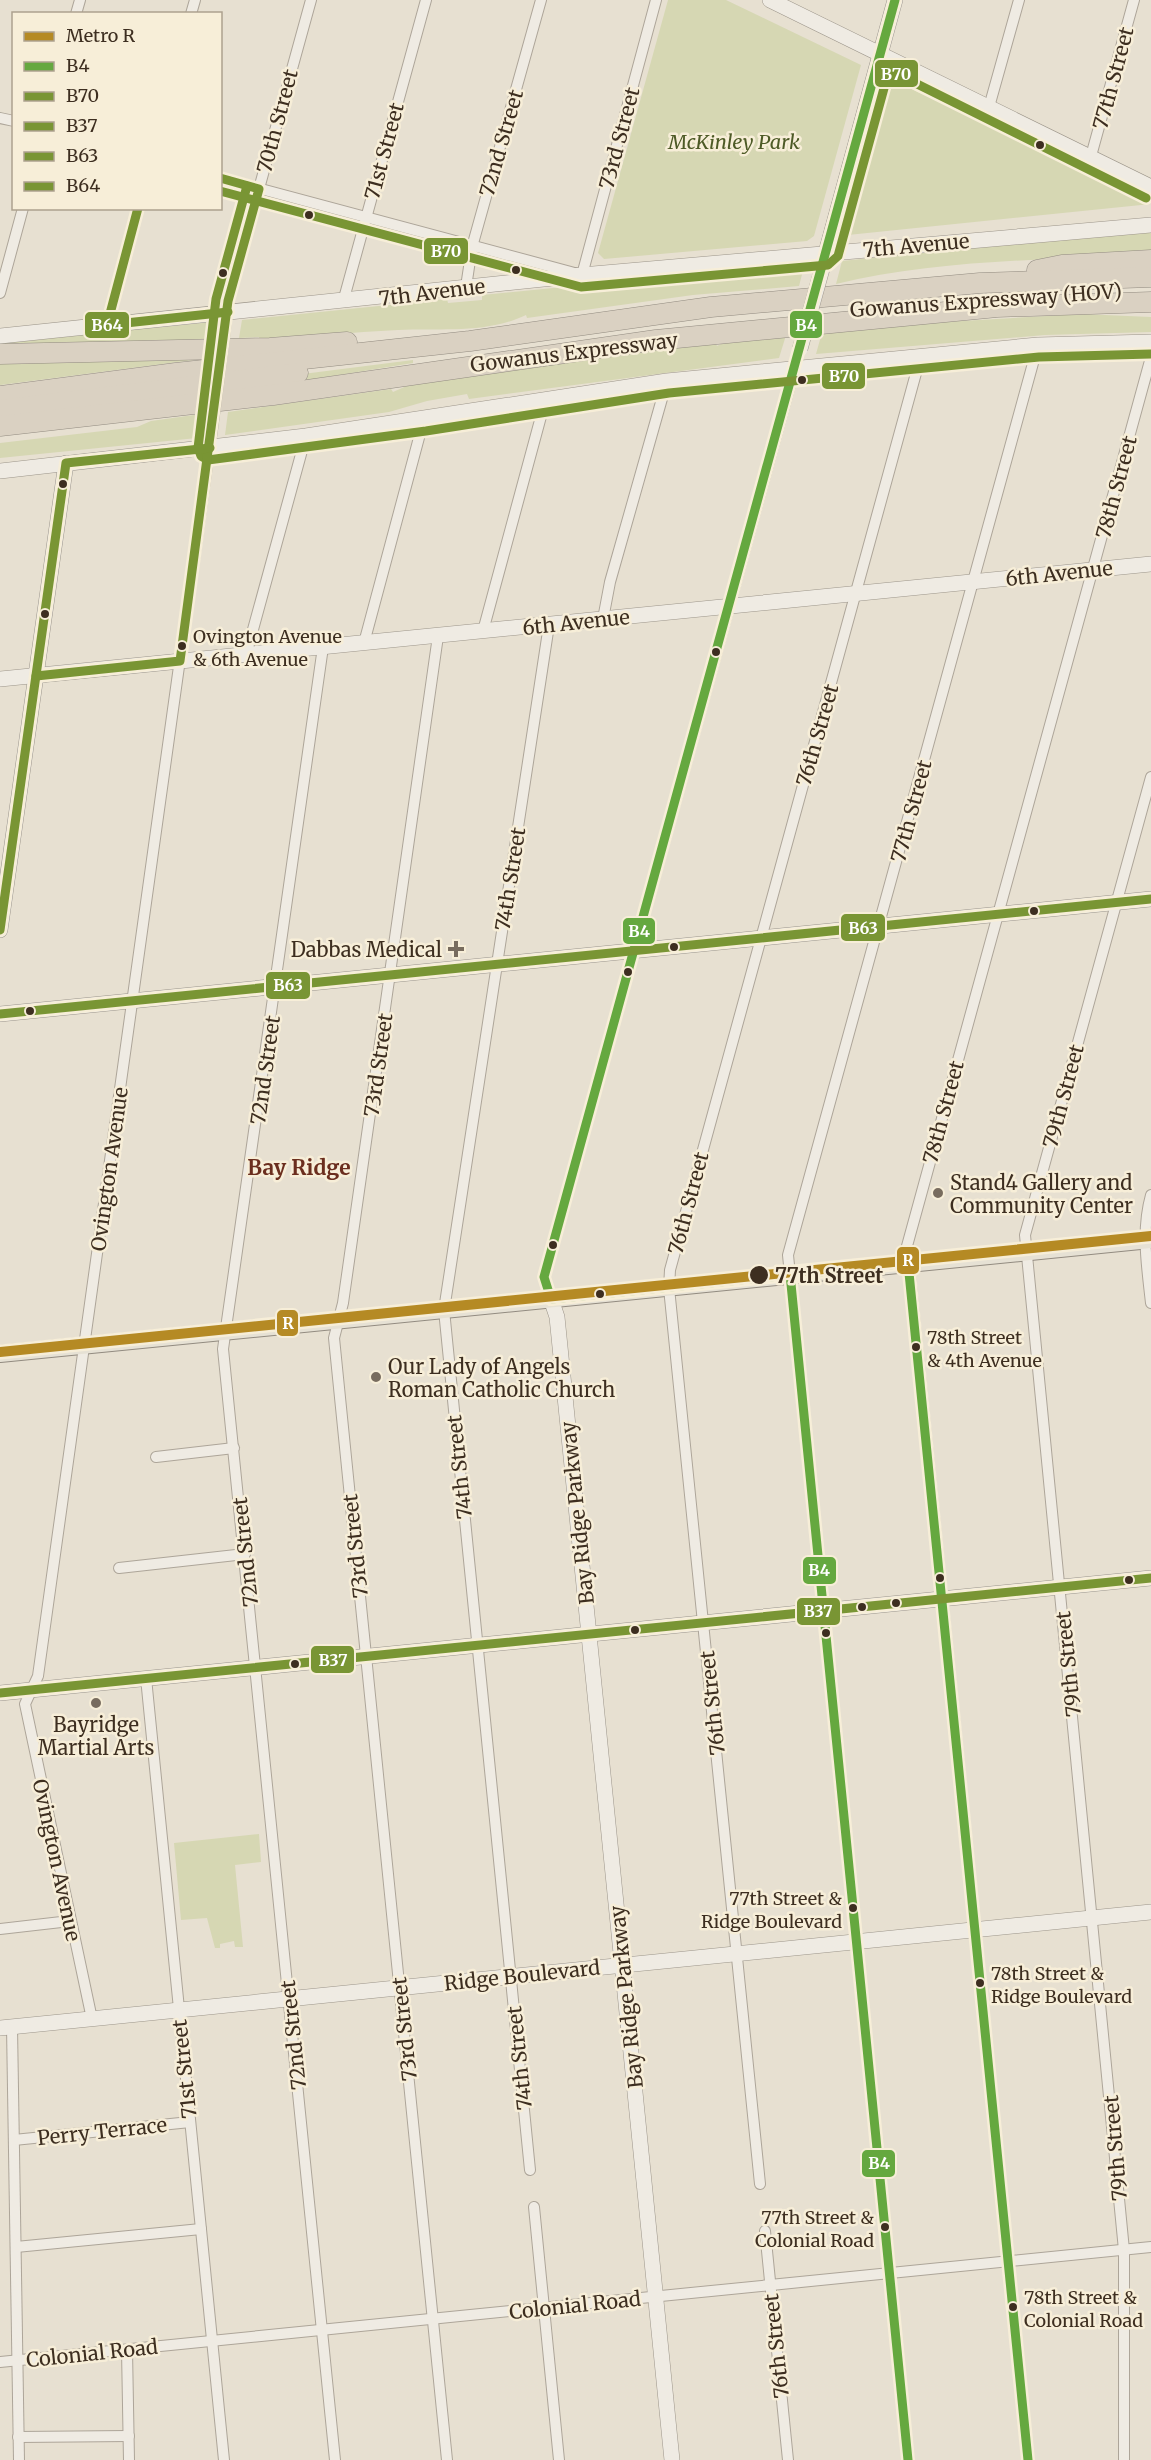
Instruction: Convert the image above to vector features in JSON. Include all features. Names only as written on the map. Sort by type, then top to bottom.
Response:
[{"type":"highway","points":[[980,283],[1062,265],[1151,260]]},
{"type":"highway","name":"Gowanus Expressway","points":[[0,396],[176,373],[354,355],[711,307],[980,283],[1151,277]]},
{"type":"highway","name":"Gowanus Expressway (HOV)","points":[[0,410],[436,353],[898,304],[1061,292],[1151,290]]},
{"type":"highway","name":"Gowanus Expressway","points":[[0,426],[273,395],[656,340],[923,314],[1070,303],[1151,302]]},
{"type":"highway","points":[[1070,303],[1151,313]]},
{"type":"highway","points":[[0,354],[282,347],[459,334],[652,309],[711,307]]},
{"type":"highway","points":[[153,391],[233,374],[318,363],[354,355]]},
{"type":"main road","points":[[0,1354],[1148,1240]]},
{"type":"street","name":"70th Street","points":[[228,312],[228,301],[311,0]]},
{"type":"street","name":"71st Street","points":[[343,302],[426,0]]},
{"type":"street","name":"72nd Street","points":[[465,287],[472,247],[541,0]]},
{"type":"street","name":"73rd Street","points":[[582,275],[656,0]]},
{"type":"street","points":[[770,0],[1151,187]]},
{"type":"street","name":"Bay Ridge Parkway","points":[[672,2460],[557,1317],[544,1277],[895,0]]},
{"type":"street","points":[[989,107],[1019,0]]},
{"type":"street","name":"77th Street","points":[[1091,156],[1134,0]]},
{"type":"street","points":[[222,179],[582,275]]},
{"type":"street","points":[[0,293],[22,210]]},
{"type":"street","points":[[107,326],[137,210]]},
{"type":"street","name":"7th Avenue","points":[[0,336],[343,302],[582,275],[1151,225]]},
{"type":"street","name":"Ovington Avenue","points":[[92,2019],[31,1744],[25,1704],[38,1676],[228,312]]},
{"type":"street","points":[[0,471],[306,436],[667,381],[1038,345],[1151,342]]},
{"type":"street","name":"77th Street","points":[[908,2460],[789,1274],[789,1255],[1038,345]]},
{"type":"street","name":"76th Street","points":[[760,2184],[669,1288],[670,1270],[759,938],[857,594],[921,355]]},
{"type":"street","name":"78th Street","points":[[1028,2460],[907,1246],[1151,357]]},
{"type":"street","points":[[603,619],[610,582],[667,381]]},
{"type":"street","points":[[483,631],[546,398]]},
{"type":"street","points":[[364,643],[424,419]]},
{"type":"street","points":[[246,655],[306,436]]},
{"type":"street","points":[[0,930],[6,840],[36,676],[66,463]]},
{"type":"street","name":"6th Avenue","points":[[0,679],[1151,564]]},
{"type":"street","name":"74th Street","points":[[530,2170],[444,1310],[549,625]]},
{"type":"street","name":"73rd Street","points":[[438,636],[339,1320],[334,1338],[447,2460]]},
{"type":"street","name":"72nd Street","points":[[324,647],[223,1349],[335,2460]]},
{"type":"street","name":"79th Street","points":[[1124,2460],[1124,2250],[1025,1234],[1151,777]]},
{"type":"street","points":[[0,1014],[1151,899]]},
{"type":"street","points":[[1151,1195],[1145,1217],[1151,1303]]},
{"type":"street","points":[[156,1457],[234,1448]]},
{"type":"street","points":[[119,1568],[245,1554]]},
{"type":"street","points":[[0,1693],[1151,1578]]},
{"type":"street","name":"71st Street","points":[[146,1678],[224,2460]]},
{"type":"street","name":"Ridge Boulevard","points":[[6,2027],[1151,1912]]},
{"type":"street","points":[[0,1929],[70,1921]]},
{"type":"street","points":[[6,2027],[14,2140],[19,2460]]},
{"type":"street","name":"Perry Terrace","points":[[14,2140],[190,2122]]},
{"type":"street","points":[[534,2207],[559,2460]]},
{"type":"street","points":[[16,2247],[201,2229]]},
{"type":"street","name":"76th Street","points":[[765,2231],[788,2460]]},
{"type":"street","name":"Colonial Road","points":[[0,2362],[1151,2247]]},
{"type":"street","points":[[127,2350],[129,2460]]},
{"type":"street","points":[[18,2437],[129,2436]]},
{"type":"green space","name":"McKinley Park","points":[[668,0],[726,0],[861,65],[814,236],[807,241],[604,259],[598,253]]},
{"type":"green space","points":[[892,81],[1151,204],[848,235],[888,84]]},
{"type":"green space","points":[[1151,229],[1151,256],[952,265],[836,284],[842,261]]},
{"type":"green space","points":[[805,263],[799,286],[693,295],[527,318],[526,315],[479,328],[381,331],[260,341],[259,337],[239,338],[242,320],[447,299],[448,303],[482,300],[482,295]]},
{"type":"green space","points":[[1081,314],[1151,317],[1151,332],[1045,335],[816,354],[823,329]]},
{"type":"green space","points":[[212,322],[212,341],[0,348],[0,343]]},
{"type":"green space","points":[[787,332],[779,358],[469,399],[467,394],[427,401],[389,412],[225,435],[228,412],[391,389],[393,392],[411,384],[503,368],[715,342],[717,346],[731,339]]},
{"type":"green space","points":[[209,358],[0,385],[0,359]]},
{"type":"green space","points":[[413,360],[413,363],[308,380],[295,375]]},
{"type":"green space","points":[[201,414],[197,438],[0,458],[0,443],[137,427],[151,421]]},
{"type":"green space","points":[[259,1834],[261,1862],[235,1865],[243,1947],[235,1947],[234,1941],[220,1944],[220,1948],[215,1948],[207,1918],[181,1920],[174,1843]]},
{"type":"metro line","name":"R","points":[[0,1352],[1151,1236]]},
{"type":"transit line","name":"B4","points":[[551,1299],[544,1277],[895,0]]},
{"type":"transit line","name":"B70","points":[[222,192],[581,287],[828,265],[838,256],[889,70],[1146,198]]},
{"type":"transit line","name":"B64","points":[[36,676],[180,661],[228,301],[259,189],[222,179]]},
{"type":"transit line","name":"B70","points":[[247,186],[216,299],[198,448],[201,456],[208,460],[426,431],[669,393],[1039,357],[1151,354]]},
{"type":"transit line","name":"B64","points":[[137,210],[107,325],[228,312]]},
{"type":"transit line","name":"B64","points":[[0,930],[66,463],[210,448]]},
{"type":"transit line","name":"B63","points":[[0,1014],[1151,899]]},
{"type":"transit line","name":"B4","points":[[551,1299],[908,1263],[1028,2460]]},
{"type":"transit line","name":"B4","points":[[790,1274],[908,2460]]},
{"type":"transit line","name":"B37","points":[[0,1693],[1151,1578]]},
{"type":"place","name":"Ovington Avenue & 6th Avenue","points":[[182,646]]},
{"type":"place","name":"Dabbas Medical","points":[[456,949]]},
{"type":"place","name":"Stand4 Gallery and Community Center","points":[[938,1193]]},
{"type":"place","name":"77th Street","points":[[759,1275]]},
{"type":"place","name":"78th Street & 4th Avenue","points":[[916,1347]]},
{"type":"place","name":"Our Lady of Angels Roman Catholic Church","points":[[376,1377]]},
{"type":"place","name":"Bayridge Martial Arts","points":[[96,1703]]},
{"type":"place","name":"77th Street & Ridge Boulevard","points":[[853,1908]]},
{"type":"place","name":"78th Street & Ridge Boulevard","points":[[980,1983]]},
{"type":"place","name":"77th Street & Colonial Road","points":[[885,2227]]},
{"type":"place","name":"78th Street & Colonial Road","points":[[1013,2307]]},
{"type":"district","name":"Bay Ridge","points":[[299,1167]]}]
